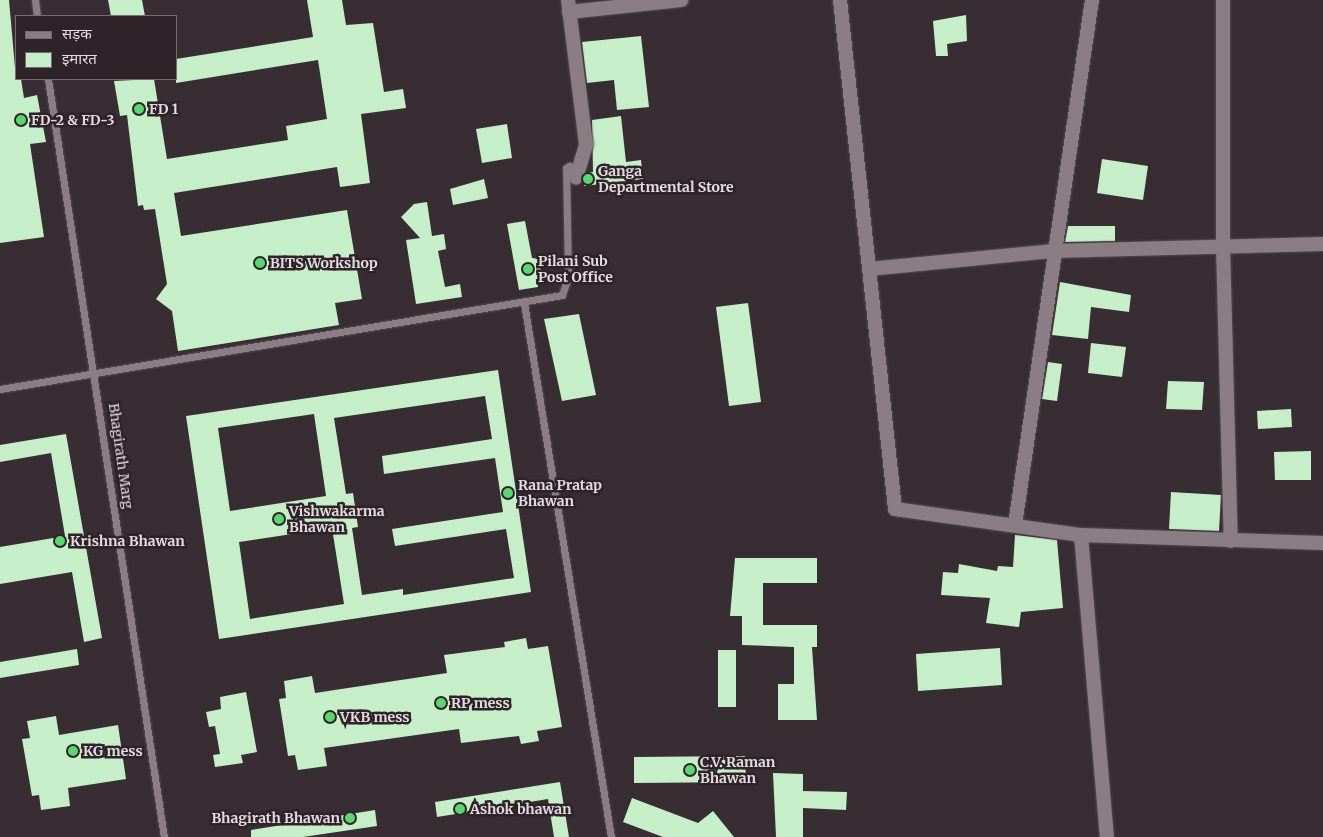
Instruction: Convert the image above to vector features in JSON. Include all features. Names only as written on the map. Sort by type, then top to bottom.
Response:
[{"type":"street","points":[[576,178],[586,145],[568,6],[681,0]]},
{"type":"street","points":[[840,0],[894,509],[1015,524],[1081,535],[1323,543]]},
{"type":"street","points":[[1015,524],[1092,0]]},
{"type":"street","points":[[1223,0],[1223,245],[1231,541]]},
{"type":"street","points":[[868,269],[1054,250],[1323,244]]},
{"type":"street","points":[[1081,535],[1107,837]]},
{"type":"lane","points":[[35,0],[38,15]]},
{"type":"lane","name":"Bhagirath Marg","points":[[48,80],[96,373],[164,837]]},
{"type":"lane","points":[[0,389],[524,303],[562,295],[567,290],[566,168],[569,166],[576,178]]},
{"type":"lane","points":[[524,303],[612,837]]},
{"type":"building","name":"FD-2 & FD-3","points":[[0,0],[9,0],[15,80],[21,80],[24,98],[37,95],[46,142],[30,144],[44,237],[0,243]]},
{"type":"building","points":[[108,0],[142,0],[145,15],[111,15]]},
{"type":"building","points":[[307,0],[342,0],[346,25],[373,23],[384,92],[403,89],[406,108],[361,114],[370,183],[340,187],[337,167],[174,193],[181,236],[347,210],[362,299],[335,303],[339,325],[178,351],[172,311],[156,299],[167,284],[155,209],[144,210],[143,205],[138,206],[127,115],[120,116],[114,81],[154,80],[167,159],[288,140],[286,126],[327,119],[318,60],[176,83],[176,80],[178,80],[178,59],[313,37]]},
{"type":"building","points":[[966,15],[967,41],[947,44],[948,56],[936,56],[933,21]]},
{"type":"building","points":[[641,36],[649,107],[617,110],[614,80],[587,83],[582,42]]},
{"type":"building","points":[[621,116],[626,162],[641,160],[643,179],[584,186],[587,173],[593,172],[592,120]]},
{"type":"building","points":[[507,124],[512,158],[482,163],[476,129]]},
{"type":"building","points":[[1102,159],[1148,166],[1143,200],[1097,193]]},
{"type":"building","points":[[484,179],[488,198],[453,205],[450,189]]},
{"type":"building","points":[[427,202],[432,236],[444,234],[446,249],[438,251],[445,287],[460,284],[462,297],[416,304],[406,240],[420,238],[401,217],[414,204]]},
{"type":"building","points":[[525,221],[532,258],[539,259],[542,278],[537,279],[538,287],[519,290],[507,224]]},
{"type":"building","points":[[1068,226],[1115,226],[1115,241],[1065,242]]},
{"type":"building","points":[[1060,282],[1131,295],[1129,312],[1091,307],[1088,339],[1052,335]]},
{"type":"building","points":[[748,303],[761,402],[729,406],[716,307]]},
{"type":"building","points":[[579,314],[596,395],[562,401],[544,319]]},
{"type":"building","points":[[1091,343],[1126,347],[1122,377],[1088,373]]},
{"type":"building","points":[[1048,362],[1062,364],[1057,401],[1042,399]]},
{"type":"building","points":[[498,370],[531,592],[219,639],[186,416]],"holes":[[[485,396],[492,439],[382,456],[384,474],[495,458],[503,512],[392,529],[395,546],[506,529],[514,578],[403,595],[403,589],[362,595],[352,528],[358,527],[353,493],[346,494],[334,418]],[[314,414],[326,496],[230,511],[218,428]],[[332,528],[344,604],[250,619],[239,542]]]},
{"type":"building","points":[[1168,381],[1204,382],[1202,410],[1166,409]]},
{"type":"building","points":[[1291,409],[1292,427],[1258,429],[1257,411]]},
{"type":"building","name":"Krishna Bhawan","points":[[66,434],[102,638],[84,642],[72,572],[0,584],[0,547],[65,536],[51,453],[0,462],[0,445]]},
{"type":"building","points":[[1311,451],[1311,480],[1275,480],[1274,452]]},
{"type":"building","points":[[1171,492],[1221,495],[1219,531],[1169,529]]},
{"type":"building","points":[[1015,535],[1057,540],[1063,608],[1021,612],[1019,627],[986,623],[990,598],[941,595],[943,572],[958,573],[959,564],[997,571],[998,566],[1013,567]]},
{"type":"building","points":[[735,558],[817,558],[817,583],[763,583],[763,625],[817,625],[817,647],[812,647],[817,720],[778,720],[778,684],[794,684],[794,647],[742,645],[742,616],[730,616]]},
{"type":"building","points":[[526,638],[528,649],[548,646],[562,727],[537,731],[539,741],[521,744],[519,736],[461,743],[459,729],[324,748],[327,766],[298,770],[295,755],[288,756],[279,699],[286,698],[284,681],[312,676],[315,693],[447,673],[444,655],[505,647],[504,642]]},
{"type":"building","points":[[1000,648],[1002,685],[918,691],[916,654]]},
{"type":"building","points":[[77,649],[79,665],[0,678],[0,662]]},
{"type":"building","points":[[718,650],[736,650],[736,707],[718,707]]},
{"type":"building","points":[[246,692],[257,752],[241,755],[243,763],[215,767],[213,755],[220,754],[215,726],[209,727],[206,712],[221,709],[220,697]]},
{"type":"building","name":"KG mess","points":[[56,716],[59,735],[118,725],[126,779],[68,788],[70,806],[41,810],[39,795],[32,796],[22,739],[30,738],[27,721]]},
{"type":"building","name":"C.V. Raman Bhawan","points":[[745,756],[746,782],[634,783],[634,757]]},
{"type":"building","name":"C.V. Raman Bhawan","points":[[773,773],[803,774],[803,791],[847,792],[846,810],[803,808],[803,837],[776,837]]},
{"type":"building","name":"Ashok bhawan","points":[[560,782],[569,837],[554,837],[548,799],[437,817],[435,802]]},
{"type":"building","name":"C.V. Raman Bhawan","points":[[632,798],[698,823],[713,811],[734,837],[663,837],[623,822]]},
{"type":"building","name":"Bhagirath Bhawan","points":[[375,810],[377,826],[303,837],[251,837],[251,830]]},
{"type":"place","name":"FD 1","points":[[139,109]]},
{"type":"place","name":"FD-2 & FD-3","points":[[21,120]]},
{"type":"place","name":"Ganga Departmental Store","points":[[588,179]]},
{"type":"place","name":"BITS Workshop","points":[[260,263]]},
{"type":"place","name":"Pilani Sub Post Office","points":[[528,269]]},
{"type":"place","name":"Rana Pratap Bhawan","points":[[508,493]]},
{"type":"place","name":"Vishwakarma Bhawan","points":[[279,519]]},
{"type":"place","name":"Krishna Bhawan","points":[[60,541]]},
{"type":"place","name":"RP mess","points":[[441,703]]},
{"type":"place","name":"VKB mess","points":[[330,717]]},
{"type":"place","name":"KG mess","points":[[73,751]]},
{"type":"place","name":"C.V. Raman Bhawan","points":[[690,770]]},
{"type":"place","name":"Ashok bhawan","points":[[460,809]]},
{"type":"place","name":"Bhagirath Bhawan","points":[[350,818]]}]
